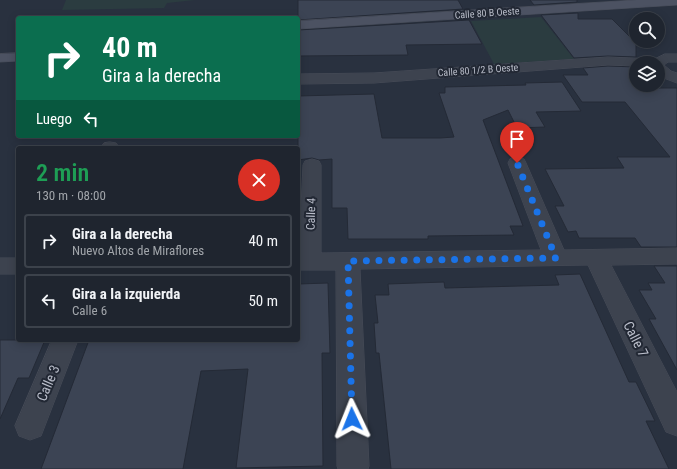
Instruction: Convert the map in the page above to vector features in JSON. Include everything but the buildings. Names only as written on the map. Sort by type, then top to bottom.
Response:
[{"type":"street","name":"Calle 80 B Oeste","points":[[300,25],[677,1]]},
{"type":"street","points":[[0,58],[16,57]]},
{"type":"street","name":"Calle 80 1/2 B Oeste","points":[[665,58],[677,58]]},
{"type":"street","name":"Calle 80 1/2 B Oeste","points":[[300,79],[374,78],[608,61],[629,62]]},
{"type":"street","points":[[665,73],[677,78]]},
{"type":"street","points":[[517,163],[556,258]]},
{"type":"street","name":"Calle 4","points":[[304,262],[312,165]]},
{"type":"street","points":[[304,262],[677,256]]},
{"type":"street","name":"Calle 7","points":[[595,257],[677,422]]},
{"type":"street","points":[[348,261],[353,466]]},
{"type":"street","points":[[0,266],[16,266]]},
{"type":"street","name":"Calle 3","points":[[30,426],[65,342]]},
{"type":"shaded area","points":[[66,0],[195,0],[167,3],[164,8],[62,10]]},
{"type":"shaded area","points":[[541,17],[574,59],[494,64],[471,21]]},
{"type":"route","points":[[352,419],[348,261],[556,258],[517,163]]}]
